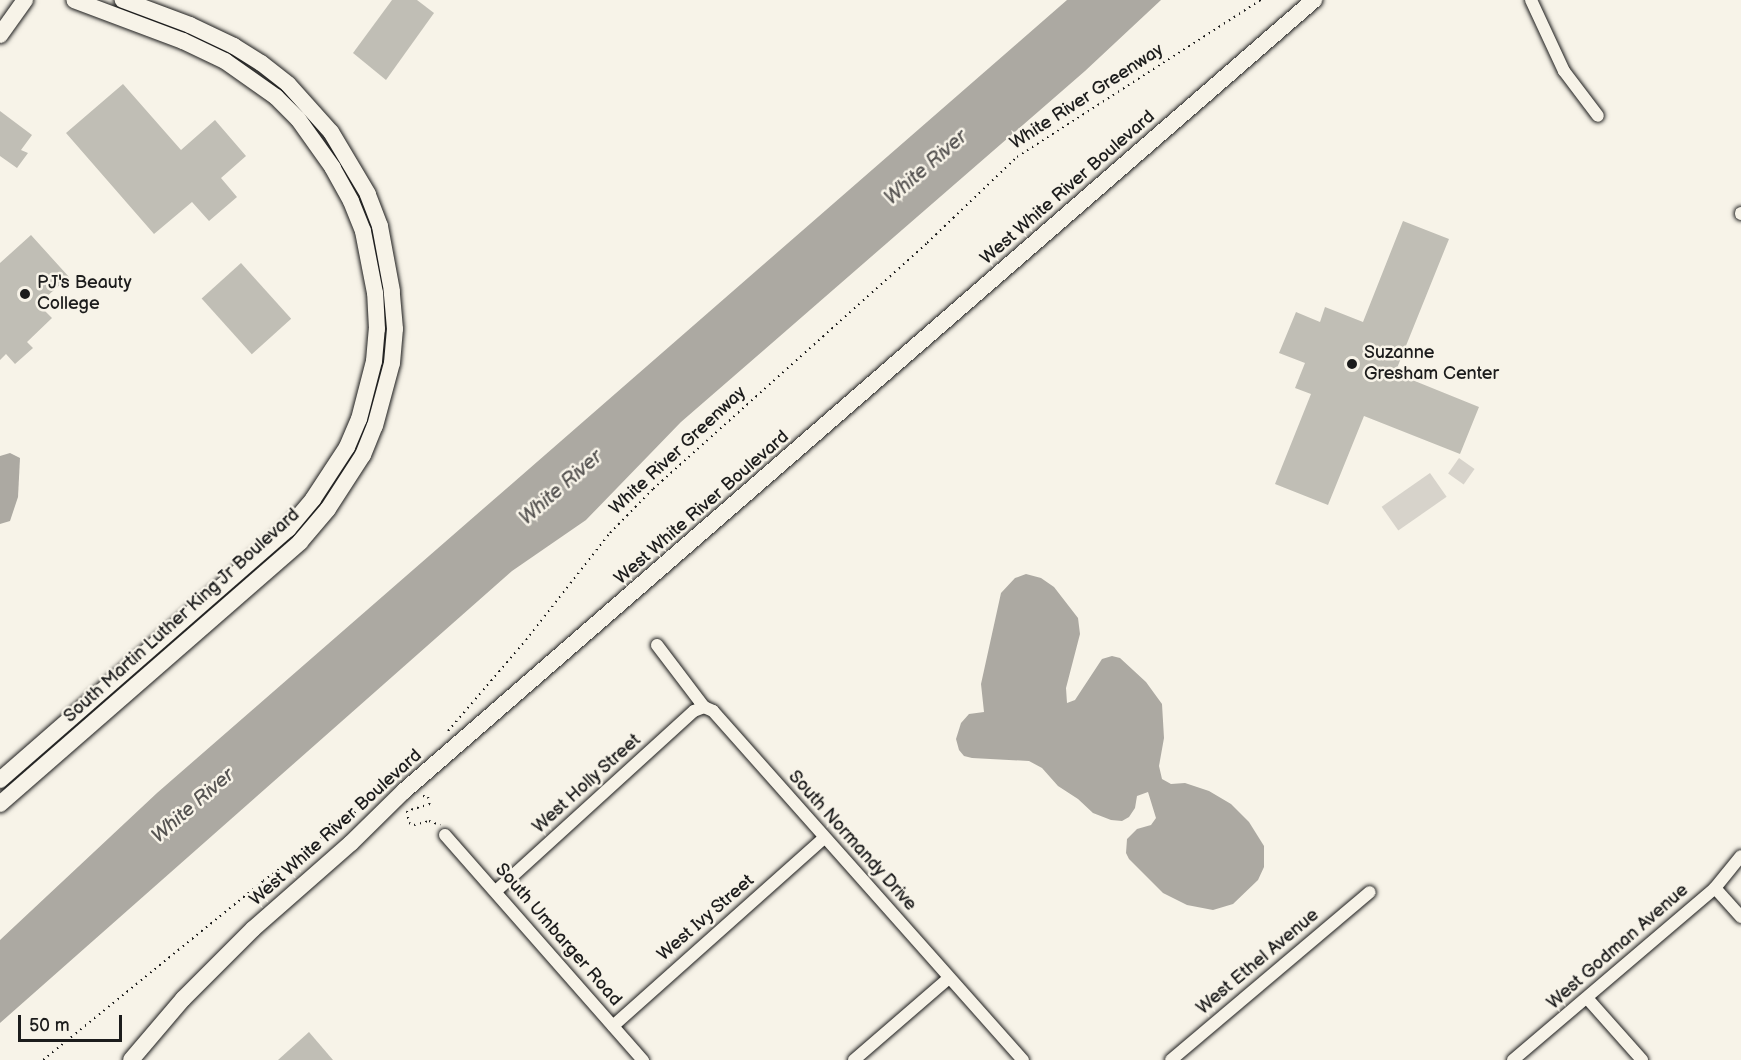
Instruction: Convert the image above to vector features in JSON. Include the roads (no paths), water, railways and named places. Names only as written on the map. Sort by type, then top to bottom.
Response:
[{"type":"main road","points":[[0,35],[25,0]]},
{"type":"main road","name":"South Martin Luther King Jr Boulevard","points":[[0,780],[288,529],[314,499],[346,447],[359,420],[374,361],[377,329],[375,293],[363,231],[351,201],[317,143],[276,97],[225,61],[183,41],[74,0]]},
{"type":"main road","name":"South Martin Luther King Jr Boulevard","points":[[0,804],[300,542],[328,510],[363,455],[379,415],[392,363],[395,329],[392,291],[380,226],[368,194],[331,132],[288,84],[252,57],[190,25],[123,0]]},
{"type":"main road","name":"West White River Boulevard","points":[[131,1060],[183,999],[254,929],[351,843],[404,791],[1314,0]]},
{"type":"street","points":[[1531,0],[1564,70],[1598,116]]},
{"type":"street","name":"South Normandy Drive","points":[[657,645],[704,707],[713,711],[1023,1060]]},
{"type":"street","name":"West Holly Street","points":[[496,891],[694,711],[704,707]]},
{"type":"street","name":"South Umbarger Road","points":[[445,835],[643,1060]]},
{"type":"street","name":"West Ivy Street","points":[[613,1026],[824,838]]},
{"type":"street","name":"West Godman Avenue","points":[[1513,1060],[1715,888],[1741,856]]},
{"type":"street","points":[[1715,888],[1741,917]]},
{"type":"street","name":"West Ethel Avenue","points":[[1171,1060],[1370,892]]},
{"type":"street","points":[[854,1060],[949,978]]},
{"type":"street","points":[[1587,998],[1642,1060]]},
{"type":"water","name":"White River","points":[[1067,0],[1161,0],[1085,71],[681,422],[586,520],[512,571],[0,1023],[0,940],[157,793]]},
{"type":"water","points":[[10,453],[20,458],[18,497],[10,521],[0,524],[0,456]]},
{"type":"water","points":[[1026,574],[1041,578],[1054,587],[1078,618],[1080,634],[1066,688],[1067,703],[1075,700],[1102,659],[1112,656],[1120,658],[1146,682],[1162,704],[1164,738],[1159,766],[1162,779],[1171,784],[1185,783],[1209,791],[1231,804],[1249,822],[1264,846],[1264,867],[1258,880],[1233,904],[1213,910],[1187,905],[1163,893],[1129,859],[1126,853],[1127,839],[1137,829],[1151,825],[1156,818],[1148,792],[1137,796],[1135,808],[1129,817],[1122,821],[1111,820],[1093,813],[1078,799],[1058,786],[1042,768],[1029,761],[972,758],[964,756],[959,750],[956,739],[961,723],[969,714],[984,712],[981,684],[1001,593],[1015,578]]},
{"type":"place","name":"PJ's Beauty College","points":[[25,294]]},
{"type":"place","name":"Suzanne Gresham Center","points":[[1352,364]]}]
